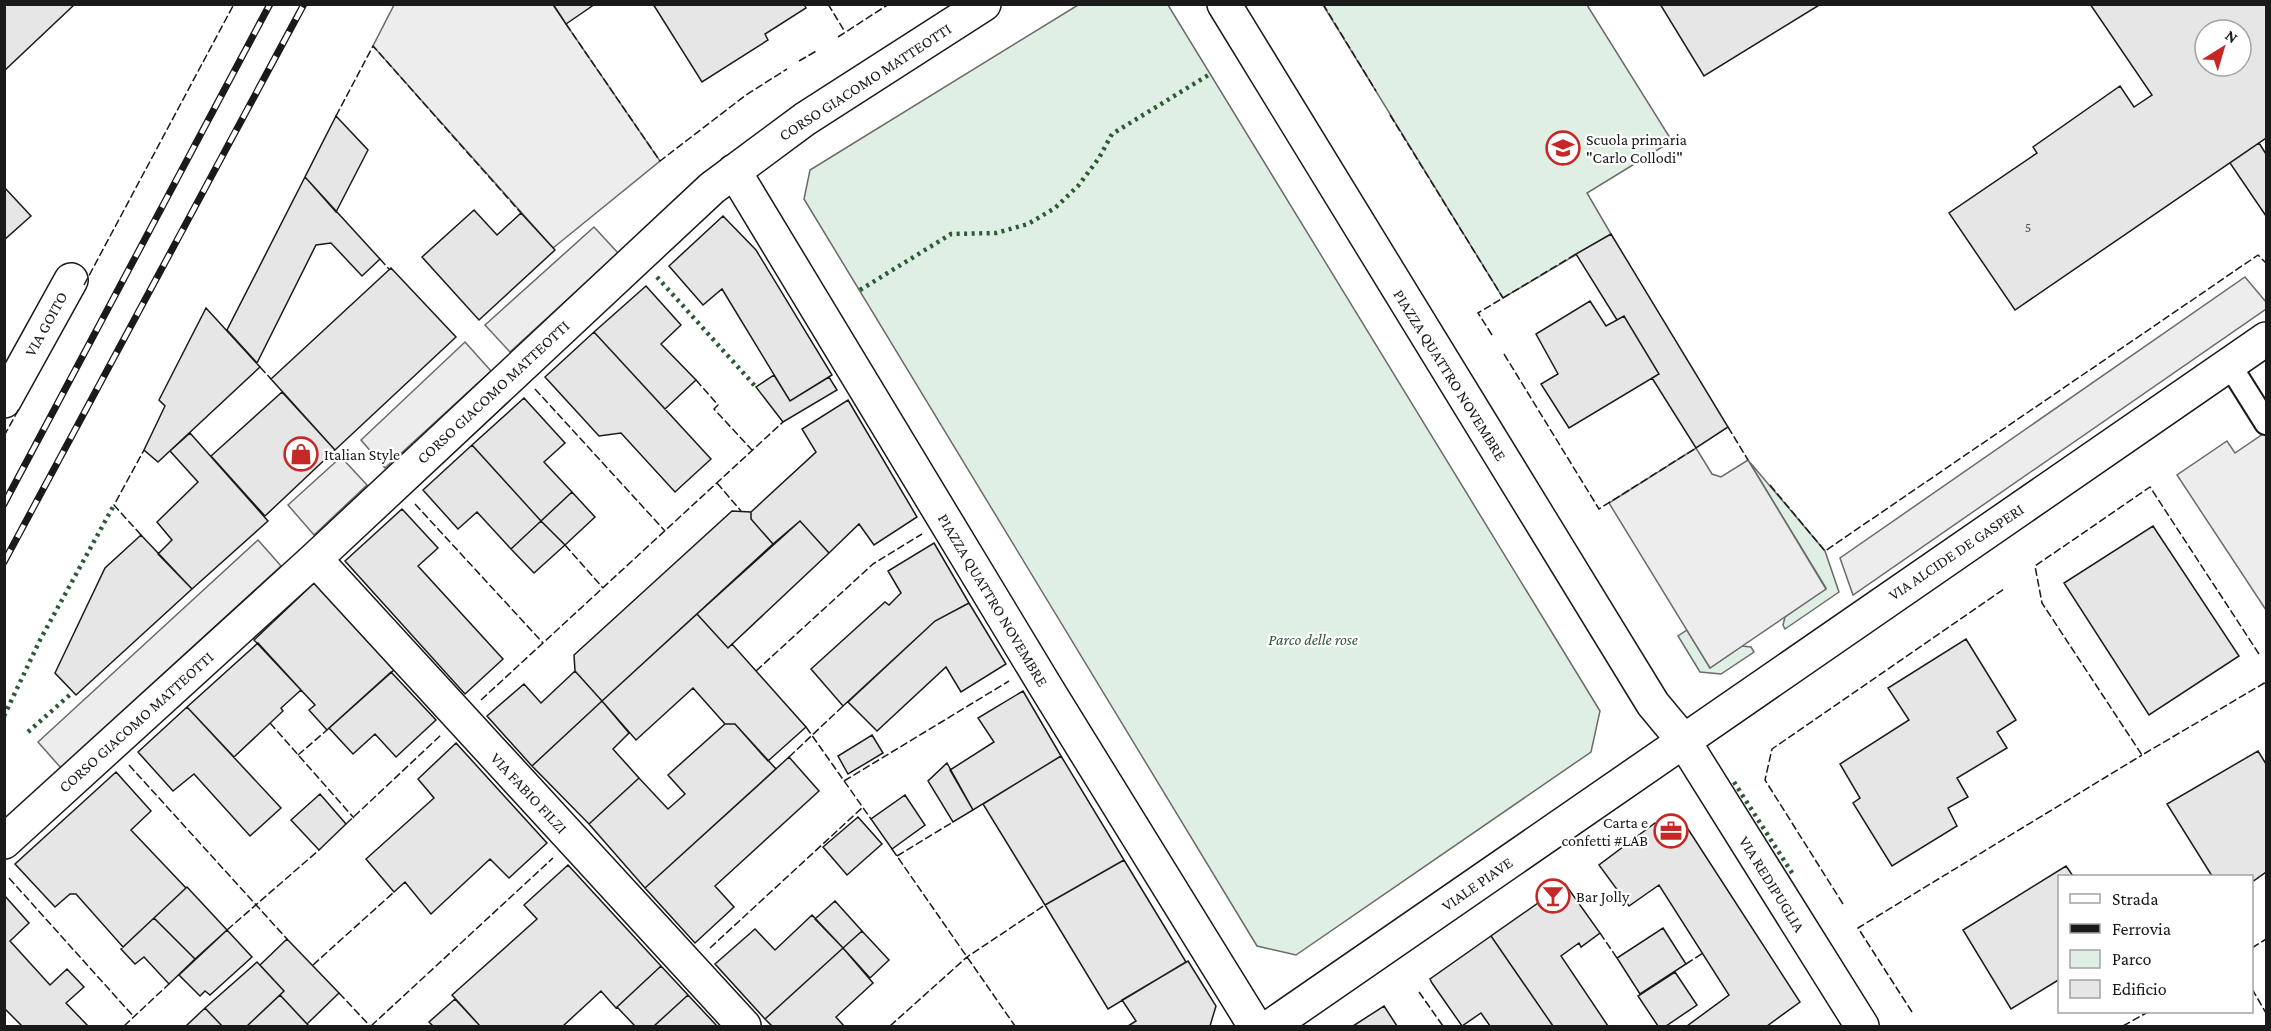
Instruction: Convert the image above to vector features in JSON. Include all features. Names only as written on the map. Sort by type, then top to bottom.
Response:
[{"type":"street","name":"CORSO GIACOMO MATTEOTTI","points":[[4,842],[315,559],[675,222],[734,171],[805,119],[984,4]]},
{"type":"street","name":"PIAZZA QUATTRO NOVEMBRE","points":[[1224,4],[1653,704],[1683,740]]},
{"type":"street","name":"PIAZZA QUATTRO NOVEMBRE","points":[[734,171],[1041,679],[1255,1026]]},
{"type":"street","name":"VIA GOITO","points":[[4,401],[71,280]]},
{"type":"street","name":"VIA ALCIDE DE GASPERI","points":[[1683,740],[2266,339]]},
{"type":"street","name":"VIA FABIO FILZI","points":[[315,559],[744,1026]]},
{"type":"street","name":"VIALE PIAVE","points":[[1271,1026],[1683,740]]},
{"type":"street","name":"VIA REDIPUGLIA","points":[[1683,740],[1862,1026]]},
{"type":"lane","points":[[2229,364],[2266,423]]},
{"type":"green space","name":"Parco delle rose","points":[[1078,5],[1168,5],[1600,711],[1591,752],[1296,955],[1257,946],[804,199],[810,170]]},
{"type":"green space","name":"Scuola primaria \"Carlo Collodi\"","points":[[1323,5],[1587,5],[1672,141],[1587,193],[1611,234],[1503,298]]},
{"type":"green space","points":[[1748,460],[1825,551],[1839,592],[1785,629],[1783,625],[1785,617],[1826,588]]},
{"type":"green space","points":[[1687,630],[1710,668],[1742,646],[1751,647],[1754,652],[1721,674],[1700,672],[1678,636]]},
{"type":"shaded area","points":[[394,5],[553,5],[660,161],[553,248],[373,46]]},
{"type":"shaded area","points":[[594,227],[618,253],[510,352],[485,325]]},
{"type":"shaded area","points":[[2245,277],[2266,302],[2266,309],[1853,595],[1840,558]]},
{"type":"shaded area","points":[[465,342],[491,371],[385,468],[361,440]]},
{"type":"shaded area","points":[[2266,432],[2266,610],[2177,475],[2227,441],[2235,453]]},
{"type":"shaded area","points":[[1696,448],[1712,474],[1721,477],[1748,460],[1826,589],[1710,668],[1609,503]]},
{"type":"shaded area","points":[[341,457],[367,485],[314,535],[288,505]]},
{"type":"shaded area","points":[[258,540],[281,566],[61,768],[38,742]]},
{"type":"building","points":[[4,4],[75,4],[4,71]]},
{"type":"building","points":[[553,4],[595,4],[566,24]]},
{"type":"building","points":[[653,4],[804,4],[806,8],[765,34],[768,40],[702,82]]},
{"type":"building","points":[[1660,4],[1821,4],[1704,76]]},
{"type":"building","points":[[2090,4],[2266,4],[2266,138],[2015,310],[1949,213],[2037,153],[2033,147],[2120,86],[2134,107],[2152,95]]},
{"type":"building","points":[[336,116],[368,150],[336,212],[305,177]]},
{"type":"building","points":[[2259,143],[2266,154],[2266,216],[2230,163]]},
{"type":"building","points":[[305,177],[380,259],[362,276],[331,243],[316,245],[257,363],[227,330]]},
{"type":"building","points":[[4,187],[31,216],[4,240]]},
{"type":"building","points":[[474,210],[497,235],[521,213],[555,250],[479,320],[422,257]]},
{"type":"building","points":[[723,216],[756,250],[832,375],[790,401],[722,289],[703,305],[669,266]]},
{"type":"building","points":[[1611,234],[1728,427],[1696,448],[1652,378],[1659,374],[1624,316],[1617,320],[1576,254]]},
{"type":"building","points":[[391,268],[456,337],[335,450],[271,379]]},
{"type":"building","points":[[646,286],[681,325],[661,344],[696,380],[665,409],[594,332]]},
{"type":"building","points":[[1590,301],[1606,326],[1624,316],[1659,374],[1569,428],[1541,384],[1558,374],[1536,334]]},
{"type":"building","points":[[206,308],[260,367],[158,462],[144,450],[165,406],[159,400]]},
{"type":"building","points":[[594,332],[711,459],[675,492],[621,433],[599,436],[545,377]]},
{"type":"building","points":[[774,375],[790,401],[829,377],[837,390],[783,422],[756,387]]},
{"type":"building","points":[[282,392],[335,450],[265,516],[211,456]]},
{"type":"building","points":[[524,398],[565,443],[544,462],[572,492],[541,521],[472,445]]},
{"type":"building","points":[[848,400],[917,517],[874,545],[859,524],[829,553],[800,521],[773,544],[751,519],[751,512],[816,452],[802,429]]},
{"type":"building","points":[[190,433],[268,521],[192,589],[158,554],[172,540],[157,522],[198,482],[170,451]]},
{"type":"building","points":[[472,445],[541,521],[511,549],[477,512],[458,529],[423,490]]},
{"type":"building","points":[[572,492],[595,517],[565,545],[541,521]]},
{"type":"building","points":[[402,509],[438,548],[418,566],[503,659],[465,694],[345,561]]},
{"type":"building","points":[[732,511],[751,512],[751,519],[773,544],[602,701],[575,671],[574,655]]},
{"type":"building","points":[[541,521],[565,545],[534,573],[511,549]]},
{"type":"building","points":[[800,521],[829,553],[728,648],[697,614]]},
{"type":"building","points":[[2153,526],[2239,656],[2149,715],[2064,583]]},
{"type":"building","points":[[141,535],[192,589],[76,695],[55,673],[105,568]]},
{"type":"building","points":[[934,543],[969,603],[935,621],[843,706],[811,669],[885,602],[889,605],[901,593],[888,571]]},
{"type":"building","points":[[314,583],[394,670],[327,730],[309,710],[315,705],[254,640]]},
{"type":"building","points":[[969,603],[1006,664],[961,692],[946,667],[877,731],[848,702],[935,621]]},
{"type":"building","points":[[697,614],[728,648],[732,644],[806,727],[768,761],[735,724],[725,724],[693,688],[636,740],[602,701]]},
{"type":"building","points":[[1966,639],[2016,720],[1997,732],[2007,748],[1957,778],[1968,797],[1948,808],[1957,826],[1892,866],[1853,803],[1860,798],[1840,764],[1909,720],[1888,688]]},
{"type":"building","points":[[258,643],[301,690],[281,708],[283,711],[234,757],[187,707]]},
{"type":"building","points":[[575,671],[602,701],[532,766],[487,716],[524,684],[541,703]]},
{"type":"building","points":[[391,672],[436,720],[396,757],[375,734],[353,754],[329,728]]},
{"type":"building","points":[[1023,691],[1061,756],[973,810],[950,770],[994,742],[978,718]]},
{"type":"building","points":[[602,701],[629,733],[613,749],[639,778],[589,824],[532,766]]},
{"type":"building","points":[[187,707],[281,808],[250,836],[194,774],[173,791],[138,752]]},
{"type":"building","points":[[725,724],[735,724],[776,769],[645,888],[589,824],[639,778],[668,809],[685,794],[668,775]]},
{"type":"building","points":[[872,735],[883,753],[848,774],[838,756]]},
{"type":"building","points":[[456,743],[547,843],[509,878],[490,859],[431,914],[405,882],[394,892],[366,859],[434,798],[418,779]]},
{"type":"building","points":[[2258,751],[2266,764],[2266,872],[2253,881],[2253,875],[2211,875],[2167,804]]},
{"type":"building","points":[[1061,756],[1124,860],[1045,905],[983,804]]},
{"type":"building","points":[[789,757],[819,791],[715,886],[734,907],[695,943],[645,888]]},
{"type":"building","points":[[947,763],[973,810],[953,822],[928,781]]},
{"type":"building","points":[[116,772],[151,811],[131,830],[186,888],[123,947],[76,894],[70,894],[55,907],[15,864]]},
{"type":"building","points":[[320,794],[346,824],[319,850],[291,820]]},
{"type":"building","points":[[905,795],[925,825],[892,849],[871,819]]},
{"type":"building","points":[[858,817],[882,844],[847,875],[823,847]]},
{"type":"building","points":[[1655,823],[1688,829],[1800,1002],[1767,1026],[1687,1026],[1729,995],[1659,885],[1629,906],[1599,865]]},
{"type":"building","points":[[1124,860],[1186,962],[1108,1009],[1045,905]]},
{"type":"building","points":[[568,865],[661,966],[616,1008],[601,991],[563,1026],[480,1026],[452,995],[537,919],[524,905]]},
{"type":"building","points":[[2066,866],[2072,875],[2058,875],[2058,980],[2011,1009],[1963,930]]},
{"type":"building","points":[[1565,884],[1600,933],[1581,947],[1579,943],[1561,956],[1608,1026],[1553,1026],[1491,936]]},
{"type":"building","points":[[187,887],[227,930],[195,959],[154,918]]},
{"type":"building","points":[[4,895],[29,923],[10,941],[50,985],[67,969],[84,987],[66,1003],[88,1026],[22,1026],[4,1008]]},
{"type":"building","points":[[835,901],[862,931],[843,948],[815,919]]},
{"type":"building","points":[[812,915],[843,948],[765,1019],[715,964],[755,929],[775,950]]},
{"type":"building","points":[[154,918],[195,959],[169,984],[144,957],[135,964],[121,949]]},
{"type":"building","points":[[1663,928],[1686,964],[1640,994],[1617,958]]},
{"type":"building","points":[[227,930],[252,957],[210,995],[205,991],[200,996],[179,975]]},
{"type":"building","points":[[862,931],[889,960],[870,978],[843,948]]},
{"type":"building","points":[[1491,936],[1553,1026],[1490,1026],[1481,1013],[1462,1026],[1432,983],[1430,979]]},
{"type":"building","points":[[287,939],[339,993],[307,1024],[280,995],[284,991],[260,965]]},
{"type":"building","points":[[843,948],[873,983],[836,1017],[844,1026],[772,1026],[765,1019]]},
{"type":"building","points":[[1188,961],[1216,1006],[1210,1026],[1128,1026],[1136,1021],[1122,1000]]},
{"type":"building","points":[[257,962],[284,991],[247,1026],[222,1026],[205,1008]]},
{"type":"building","points":[[661,966],[688,995],[654,1026],[635,1026],[617,1007]]},
{"type":"building","points":[[1675,972],[1697,1005],[1666,1026],[1658,1026],[1638,996]]},
{"type":"building","points":[[280,995],[309,1026],[247,1026]]},
{"type":"building","points":[[688,995],[717,1026],[654,1026]]},
{"type":"building","points":[[455,999],[480,1026],[433,1026],[429,1022]]},
{"type":"building","points":[[1384,1006],[1397,1026],[1353,1026]]},
{"type":"building","points":[[205,1008],[222,1026],[186,1026]]},
{"type":"railway","points":[[4,504],[270,4]]},
{"type":"railway","points":[[4,562],[304,4]]},
{"type":"hedge","points":[[860,290],[951,234],[996,233],[1028,224],[1055,208],[1078,186],[1099,158],[1112,134],[1210,74]]},
{"type":"hedge","points":[[657,277],[756,387]]},
{"type":"hedge","points":[[4,716],[40,640],[114,505]]},
{"type":"hedge","points":[[28,732],[73,692]]},
{"type":"hedge","points":[[1734,782],[1794,876]]},
{"type":"fence","points":[[84,285],[234,4]]},
{"type":"fence","points":[[828,4],[845,32]]},
{"type":"fence","points":[[838,37],[889,4]]},
{"type":"fence","points":[[1323,4],[1376,91]]},
{"type":"fence","points":[[566,24],[660,161],[746,95],[787,69]]},
{"type":"fence","points":[[336,116],[373,46],[521,213]]},
{"type":"fence","points":[[799,61],[818,50]]},
{"type":"fence","points":[[1390,115],[1503,298]]},
{"type":"fence","points":[[1492,335],[1478,313],[1576,254]]},
{"type":"fence","points":[[1770,485],[1825,551],[2258,255],[2266,263]]},
{"type":"fence","points":[[380,259],[389,269]]},
{"type":"fence","points":[[1504,354],[1599,509],[1696,448]]},
{"type":"fence","points":[[260,367],[271,379]]},
{"type":"fence","points":[[696,380],[718,405],[714,409],[752,450]]},
{"type":"fence","points":[[535,389],[665,531]]},
{"type":"fence","points":[[4,436],[20,407]]},
{"type":"fence","points":[[481,700],[783,422]]},
{"type":"fence","points":[[1728,427],[1748,460]]},
{"type":"fence","points":[[141,535],[114,505],[144,450]]},
{"type":"fence","points":[[717,483],[741,511]]},
{"type":"fence","points":[[2259,654],[2150,487],[2035,566],[2042,603],[2142,755],[2266,682]]},
{"type":"fence","points":[[415,504],[543,643]]},
{"type":"fence","points":[[756,671],[873,564],[922,534]]},
{"type":"fence","points":[[565,545],[603,588]]},
{"type":"fence","points":[[1843,904],[1765,780],[1772,749],[2004,589]]},
{"type":"fence","points":[[844,781],[1009,681]]},
{"type":"fence","points":[[789,757],[843,706]]},
{"type":"fence","points":[[270,723],[354,818]]},
{"type":"fence","points":[[806,727],[871,819]]},
{"type":"fence","points":[[298,755],[327,730]]},
{"type":"fence","points":[[346,824],[441,735]]},
{"type":"fence","points":[[1912,1012],[1858,928],[2142,755]]},
{"type":"fence","points":[[129,765],[287,939]]},
{"type":"fence","points":[[710,948],[863,807]]},
{"type":"fence","points":[[897,856],[953,822]]},
{"type":"fence","points":[[892,849],[1015,1026]]},
{"type":"fence","points":[[227,930],[319,850]]},
{"type":"fence","points":[[371,1026],[553,858]]},
{"type":"fence","points":[[9,878],[134,1017]]},
{"type":"fence","points":[[313,965],[394,892]]},
{"type":"fence","points":[[890,1026],[967,957],[1045,905]]},
{"type":"fence","points":[[1600,933],[1617,958]]},
{"type":"fence","points":[[2253,947],[2266,939]]},
{"type":"fence","points":[[1686,964],[1703,953]]},
{"type":"fence","points":[[124,1026],[169,984]]},
{"type":"fence","points":[[2253,991],[2266,1013]]},
{"type":"fence","points":[[1419,992],[1443,1026]]},
{"type":"fence","points":[[339,993],[370,1026]]},
{"type":"fence","points":[[2123,1026],[2146,1013]]},
{"type":"place","name":"Scuola primaria \"Carlo Collodi\"","points":[[1563,148]]},
{"type":"place","name":"Italian Style","points":[[301,454]]},
{"type":"place","name":"Carta e confetti #LAB","points":[[1671,831]]},
{"type":"place","name":"Bar Jolly","points":[[1553,896]]}]
